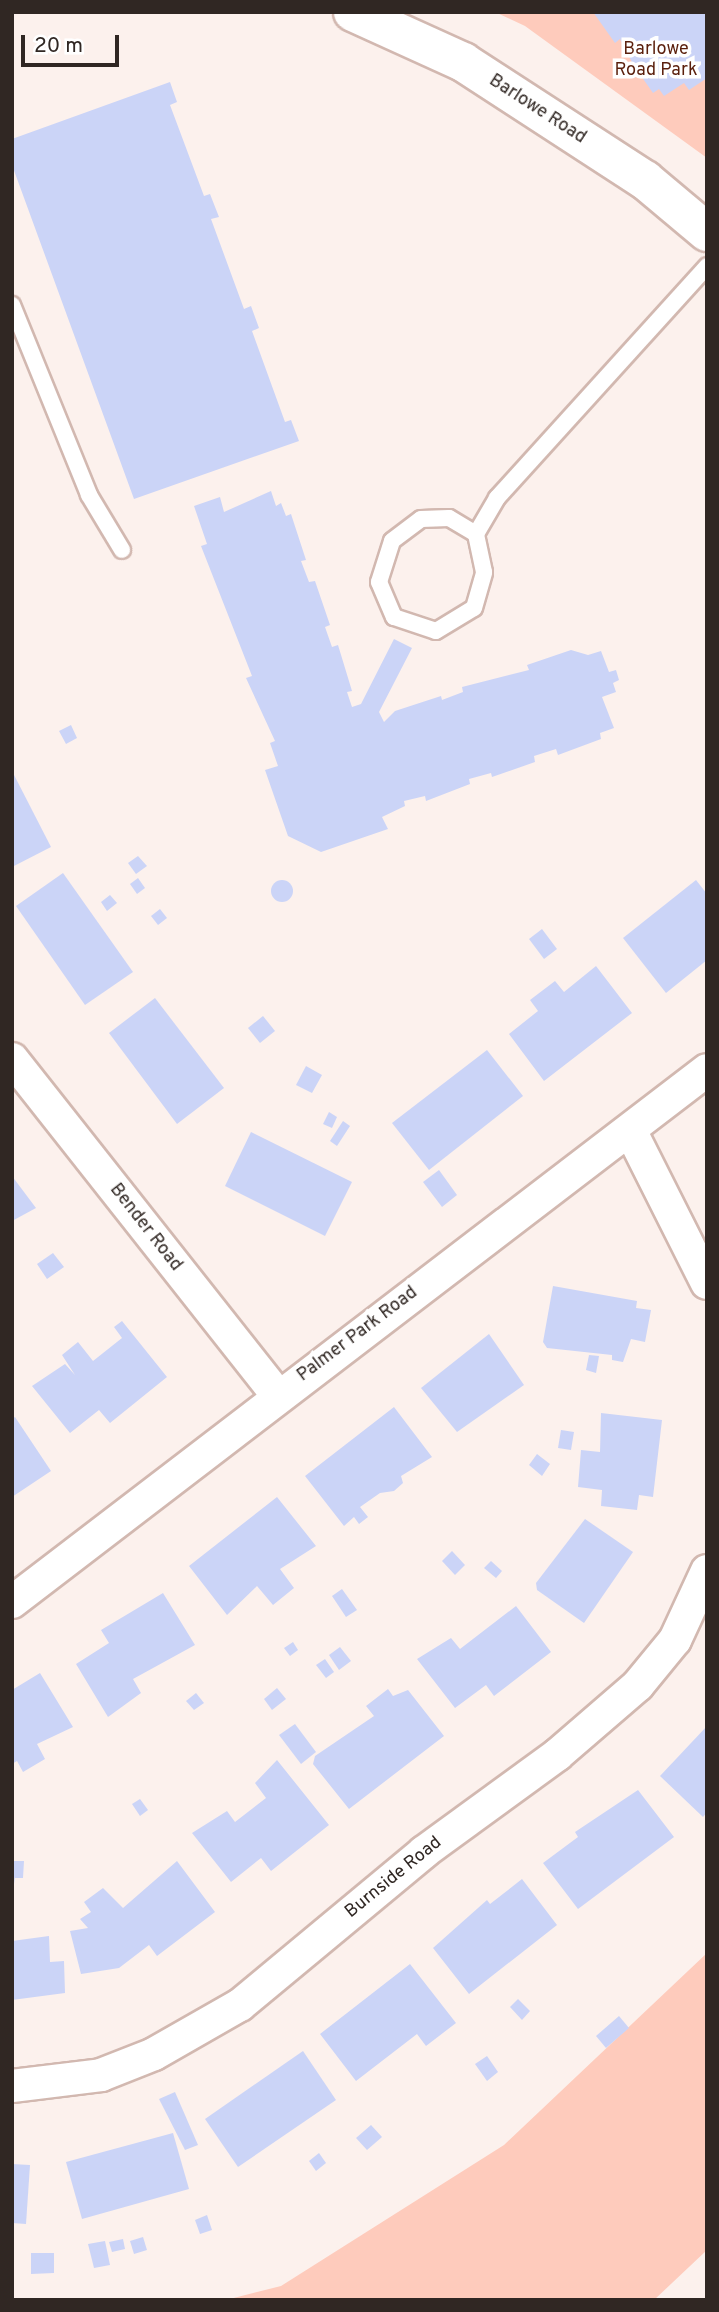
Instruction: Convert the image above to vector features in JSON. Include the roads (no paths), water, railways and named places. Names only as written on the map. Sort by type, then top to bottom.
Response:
[{"type":"street","name":"Barlowe Road","points":[[353,12],[463,62],[645,180],[707,232]]},
{"type":"street","name":"Bender Road","points":[[12,1059],[278,1396]]},
{"type":"street","name":"Palmer Park Road","points":[[12,1602],[104,1537],[278,1396],[707,1070]]},
{"type":"street","points":[[631,1130],[707,1283]]},
{"type":"street","name":"Burnside Road","points":[[12,2086],[101,2075],[154,2054],[240,2005],[424,1852],[557,1755],[638,1685],[675,1640],[707,1571]]},
{"type":"lane","points":[[476,534],[449,518],[421,519],[392,541],[379,582],[394,617],[436,631],[474,608],[484,572],[476,534],[497,498],[707,266]]},
{"type":"lane","points":[[12,305],[89,495],[122,550]]},
{"type":"park label","name":"Barlowe Road Park","points":[[656,61]]}]
